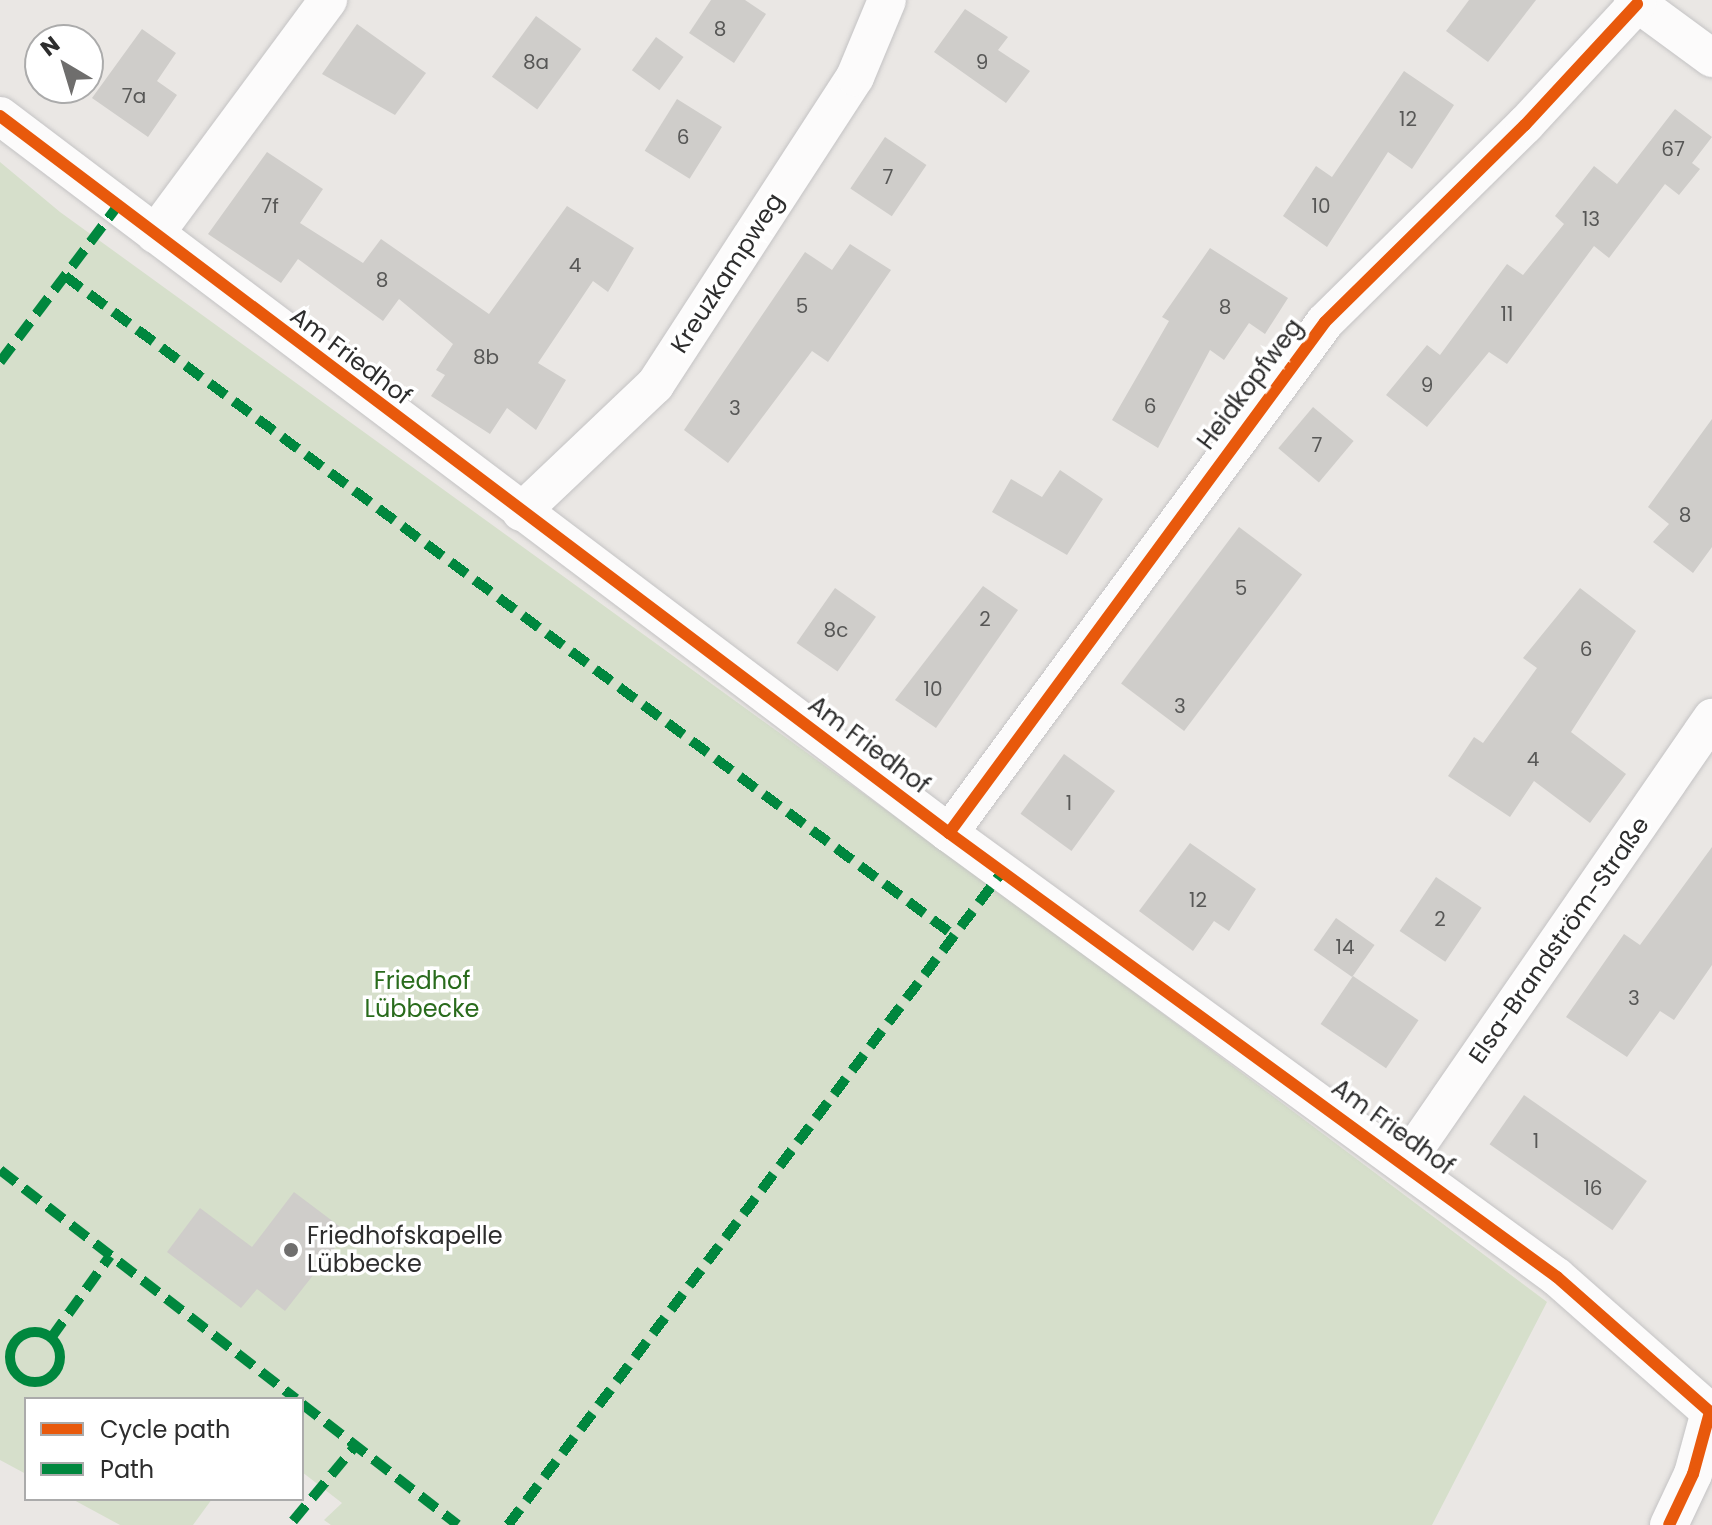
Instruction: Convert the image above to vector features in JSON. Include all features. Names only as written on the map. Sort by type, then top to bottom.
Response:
[{"type":"street","points":[[155,234],[328,0]]},
{"type":"street","name":"Kreuzkampweg","points":[[521,512],[655,385],[855,77],[887,0]]},
{"type":"street","points":[[1635,2],[1712,58]]},
{"type":"street","name":"Heidkopfweg","points":[[949,833],[1325,322],[1525,125],[1635,2]]},
{"type":"street","name":"Am Friedhof","points":[[0,116],[949,833],[1405,1163],[1557,1277],[1711,1412]]},
{"type":"street","name":"Elsa-Brandström-Straße","points":[[1405,1163],[1712,718]]},
{"type":"street","points":[[1669,1525],[1693,1474],[1711,1412]]},
{"type":"green space","name":"Friedhof Lübbecke","points":[[0,162],[60,212],[1038,920],[1547,1302],[1432,1525],[331,1525],[324,1520],[342,1503],[304,1474],[304,1397],[24,1397],[24,1473],[0,1460]]},
{"type":"green space","points":[[76,1501],[211,1501],[193,1525],[120,1525]]},
{"type":"building","points":[[711,0],[745,0],[766,14],[734,63],[689,33]]},
{"type":"building","points":[[1469,0],[1536,0],[1488,62],[1446,31]]},
{"type":"building","points":[[965,9],[1008,37],[998,50],[1030,71],[1006,103],[934,52]]},
{"type":"building","points":[[536,16],[581,49],[537,110],[492,77]]},
{"type":"building","points":[[357,24],[426,73],[395,115],[322,74]]},
{"type":"building","points":[[142,29],[176,53],[157,81],[177,95],[148,137],[101,104],[104,104],[104,81]]},
{"type":"building","points":[[656,37],[684,57],[659,90],[632,70]]},
{"type":"building","points":[[1404,71],[1454,105],[1412,169],[1388,152],[1327,247],[1283,216],[1316,166],[1332,177]]},
{"type":"building","points":[[677,99],[722,127],[690,179],[645,151]]},
{"type":"building","points":[[1675,109],[1712,137],[1692,163],[1700,169],[1679,195],[1665,184],[1609,258],[1594,246],[1507,364],[1489,352],[1427,427],[1386,395],[1427,345],[1440,355],[1507,264],[1523,275],[1564,224],[1555,216],[1594,166],[1617,184]]},
{"type":"building","points":[[885,137],[926,165],[892,216],[850,188]]},
{"type":"building","points":[[267,152],[323,189],[300,223],[363,263],[381,239],[489,314],[567,206],[634,248],[608,292],[593,281],[538,363],[566,380],[536,430],[507,408],[490,434],[431,396],[445,375],[436,370],[453,344],[399,299],[383,321],[298,259],[281,283],[208,234]]},
{"type":"building","points":[[850,244],[891,270],[828,362],[812,351],[728,463],[684,430],[805,252],[832,270]]},
{"type":"building","points":[[1210,248],[1288,298],[1265,334],[1249,323],[1224,360],[1210,350],[1158,448],[1112,420],[1169,321],[1162,317]]},
{"type":"building","points":[[1313,407],[1354,441],[1319,482],[1278,448]]},
{"type":"building","points":[[1712,419],[1712,547],[1693,573],[1653,542],[1669,524],[1648,507]]},
{"type":"building","points":[[1060,470],[1103,499],[1067,555],[992,512],[1011,479],[1042,497]]},
{"type":"building","points":[[1239,527],[1302,575],[1184,731],[1121,684]]},
{"type":"building","points":[[983,586],[1018,610],[936,728],[895,700]]},
{"type":"building","points":[[835,588],[876,617],[838,672],[797,643]]},
{"type":"building","points":[[1580,588],[1636,631],[1571,732],[1626,774],[1590,823],[1534,781],[1510,817],[1448,776],[1474,737],[1483,743],[1537,668],[1523,658]]},
{"type":"building","points":[[1064,754],[1115,791],[1071,851],[1021,814]]},
{"type":"building","points":[[1190,843],[1256,889],[1229,931],[1214,921],[1193,951],[1139,911]]},
{"type":"building","points":[[1712,847],[1712,965],[1674,1020],[1660,1011],[1627,1057],[1566,1017],[1624,934],[1640,945]]},
{"type":"building","points":[[1436,877],[1482,908],[1445,962],[1400,931]]},
{"type":"building","points":[[1336,918],[1375,945],[1352,977],[1314,950]]},
{"type":"building","points":[[1353,976],[1418,1020],[1386,1068],[1321,1024]]},
{"type":"building","points":[[1524,1095],[1647,1181],[1612,1230],[1490,1144]]},
{"type":"building","name":"Friedhofskapelle Lübbecke","points":[[294,1192],[347,1232],[285,1311],[257,1289],[241,1308],[167,1252],[200,1208],[252,1247]]},
{"type":"marked path","points":[[0,362],[117,207]]},
{"type":"marked path","points":[[65,276],[956,937]]},
{"type":"marked path","points":[[508,1525],[1003,871]]},
{"type":"marked path","points":[[0,1170],[293,1397]]},
{"type":"marked path","points":[[51,1338],[110,1256]]},
{"type":"marked path","points":[[35,1332],[52,1340],[60,1357],[52,1374],[35,1382],[18,1374],[10,1357],[18,1340],[35,1332]]},
{"type":"marked path","points":[[304,1406],[458,1525]]},
{"type":"marked path","points":[[293,1521],[356,1445]]},
{"type":"cycle path","points":[[949,833],[1325,322],[1525,125],[1637,4]]},
{"type":"cycle path","points":[[0,116],[949,833],[1557,1277],[1710,1412],[1693,1474],[1669,1525]]},
{"type":"place","name":"Friedhofskapelle Lübbecke","points":[[291,1250]]}]
